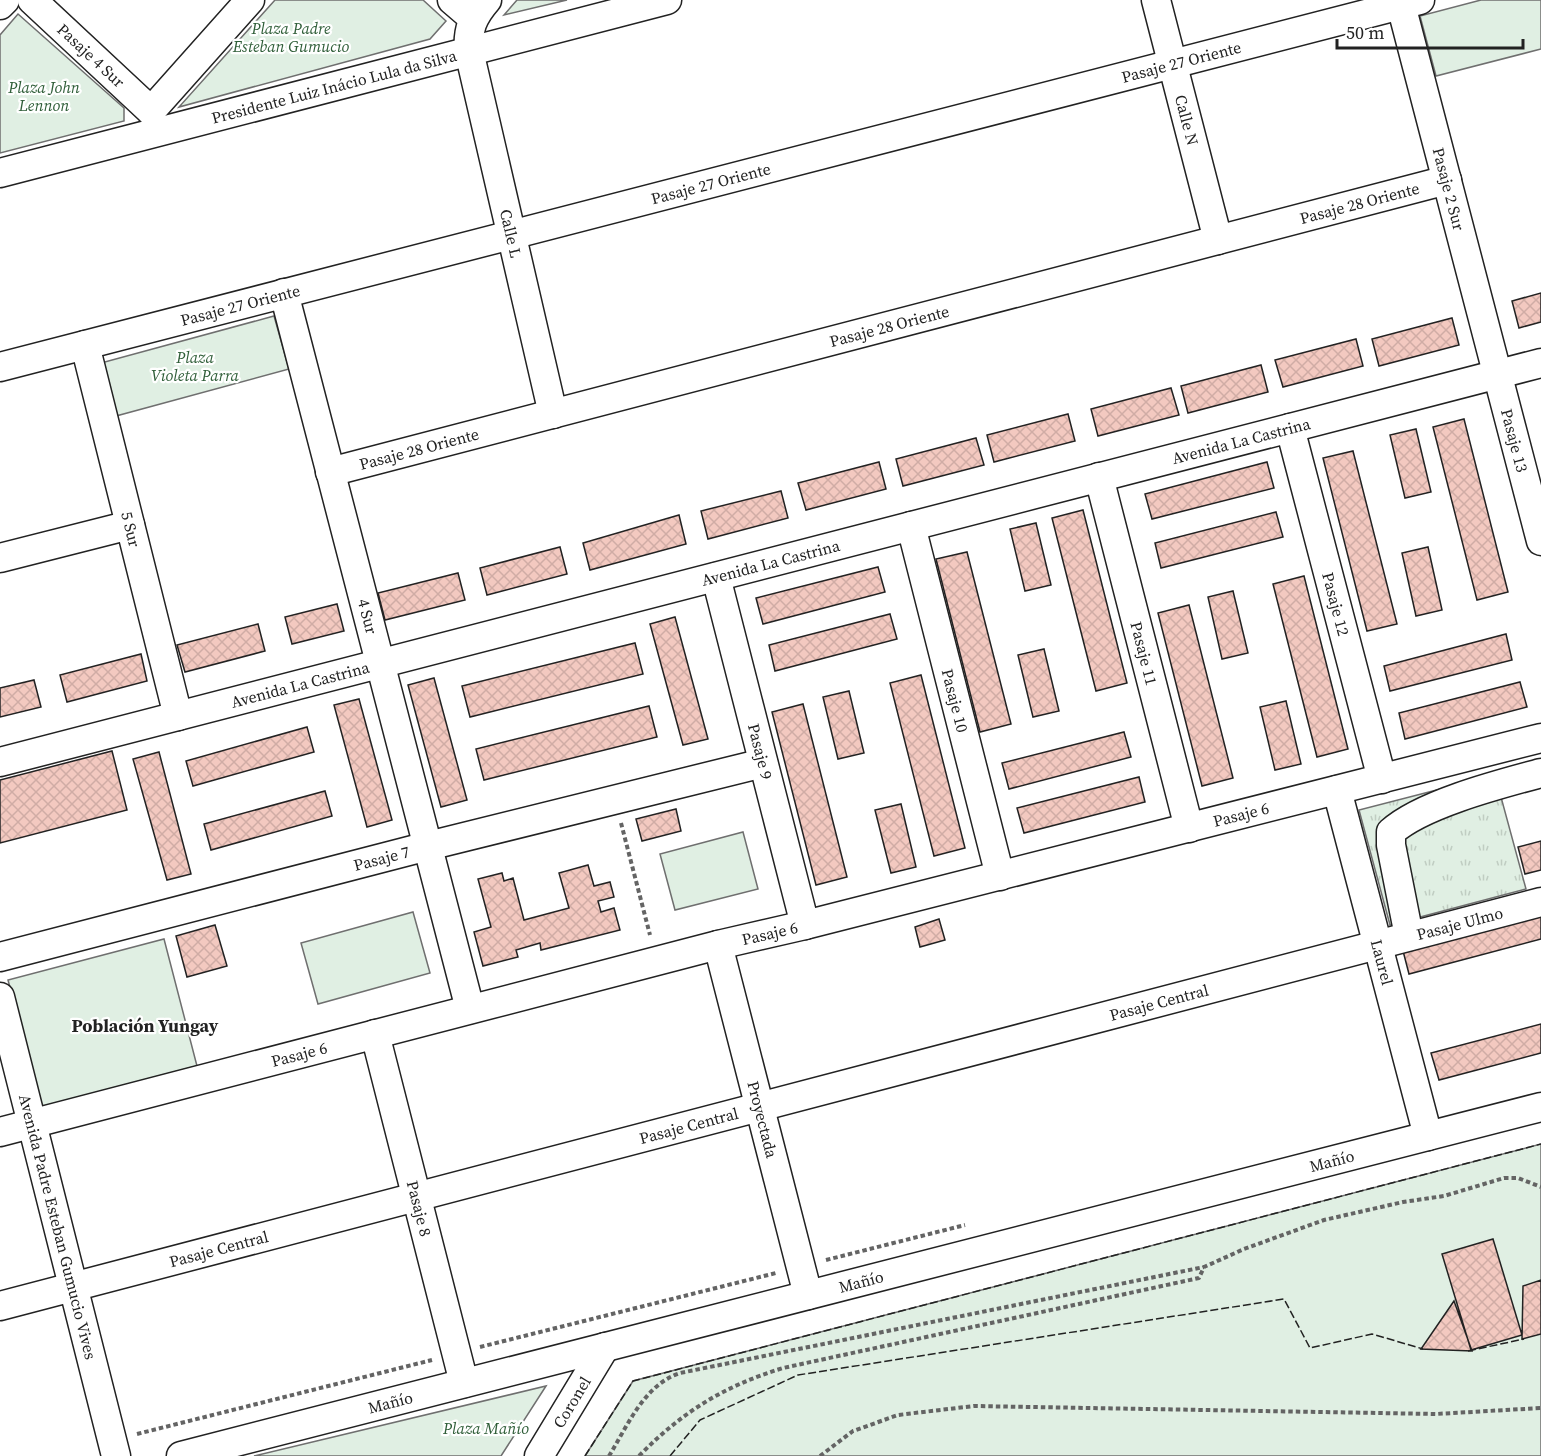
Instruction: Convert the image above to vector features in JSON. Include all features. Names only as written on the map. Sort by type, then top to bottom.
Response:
[{"type":"street","points":[[0,5],[4,0]]},
{"type":"street","name":"Pasaje 4 Sur","points":[[32,0],[154,122]]},
{"type":"street","points":[[154,122],[250,0]]},
{"type":"street","points":[[452,0],[481,9],[468,38],[469,51]]},
{"type":"street","name":"Presidente Luiz Inácio Lula da Silva","points":[[0,172],[154,122],[469,51],[667,0]]},
{"type":"street","name":"Calle N","points":[[1156,0],[1218,240]]},
{"type":"street","name":"Pasaje 27 Oriente","points":[[0,367],[1411,2]]},
{"type":"street","name":"Pasaje 2 Sur","points":[[1411,2],[1447,180],[1498,374]]},
{"type":"street","name":"Calle L","points":[[469,51],[553,414]]},
{"type":"street","name":"Pasaje 28 Oriente","points":[[330,472],[1447,180]]},
{"type":"street","name":"4 Sur","points":[[284,293],[470,1009]]},
{"type":"street","name":"5 Sur","points":[[85,345],[178,716]]},
{"type":"street","name":"Avenida La Castrina","points":[[0,762],[1541,363]]},
{"type":"street","name":"Pasaje 13","points":[[1498,374],[1541,541]]},
{"type":"street","name":"Pasaje 12","points":[[1290,428],[1382,779]]},
{"type":"street","name":"Pasaje 11","points":[[1099,477],[1190,828]]},
{"type":"street","points":[[0,558],[130,525]]},
{"type":"street","name":"Pasaje 10","points":[[911,526],[1000,876]]},
{"type":"street","name":"Pasaje 9","points":[[716,577],[805,925]]},
{"type":"street","name":"Pasaje 6","points":[[0,1132],[718,945],[1000,876],[1541,738]]},
{"type":"street","name":"Pasaje 7","points":[[0,957],[428,846],[764,763]]},
{"type":"street","points":[[1409,936],[1390,845],[1391,832],[1400,824],[1488,787],[1541,773]]},
{"type":"street","name":"Laurel","points":[[1337,790],[1428,1136]]},
{"type":"street","name":"Pasaje Ulmo","points":[[1378,945],[1541,902]]},
{"type":"street","name":"Proyectada","points":[[718,945],[808,1295]]},
{"type":"street","name":"Pasaje Central","points":[[0,1306],[1378,945]]},
{"type":"street","name":"Avenida Padre Esteban Gumucio Vives","points":[[0,997],[116,1456]]},
{"type":"street","name":"Pasaje 8","points":[[375,1034],[464,1383]]},
{"type":"street","name":"Mañío","points":[[181,1456],[1541,1107]]},
{"type":"street","name":"Coronel","points":[[539,1456],[605,1347]]},
{"type":"path","points":[[615,800],[656,961]]},
{"type":"path","points":[[609,1456],[638,1408],[654,1387],[666,1378],[680,1373],[1204,1268],[1285,1232],[1363,1210],[1444,1196],[1504,1178],[1518,1178],[1541,1187]]},
{"type":"path","points":[[136,1435],[973,1223]]},
{"type":"path","points":[[639,1456],[682,1417],[706,1400],[756,1376],[783,1368],[1199,1278],[1204,1268]]},
{"type":"path","points":[[820,1456],[853,1431],[898,1414],[974,1406],[1436,1414],[1541,1408]]},
{"type":"green space","name":"Plaza Padre Esteban Gumucio","points":[[275,0],[423,0],[446,21],[430,39],[179,107]]},
{"type":"green space","points":[[517,0],[567,0],[504,15]]},
{"type":"green space","points":[[1481,0],[1541,0],[1541,49],[1436,76],[1420,16]]},
{"type":"green space","name":"Plaza John Lennon","points":[[18,14],[124,108],[124,121],[0,153],[0,35]]},
{"type":"green space","name":"Plaza Violeta Parra","points":[[274,316],[289,369],[116,416],[101,363]]},
{"type":"green space","points":[[1495,775],[1526,889],[1390,925],[1359,810]]},
{"type":"green space","points":[[743,832],[758,889],[675,910],[660,854]]},
{"type":"green space","points":[[413,912],[430,973],[318,1004],[301,943]]},
{"type":"green space","points":[[164,939],[197,1066],[41,1107],[8,980]]},
{"type":"green space","points":[[1541,1144],[1541,1456],[585,1456],[633,1381]]},
{"type":"green space","name":"Plaza Mañío","points":[[546,1386],[501,1456],[254,1456]]},
{"type":"building","points":[[1541,293],[1541,322],[1519,328],[1512,301]]},
{"type":"building","points":[[1452,318],[1459,345],[1379,366],[1372,339]]},
{"type":"building","points":[[1356,339],[1363,366],[1283,387],[1275,360]]},
{"type":"building","points":[[1261,365],[1268,392],[1188,413],[1181,386]]},
{"type":"building","points":[[1171,388],[1179,415],[1098,436],[1091,409]]},
{"type":"building","points":[[1068,414],[1075,441],[994,462],[987,435]]},
{"type":"building","points":[[1464,419],[1508,592],[1477,600],[1433,427]]},
{"type":"building","points":[[1416,429],[1431,492],[1405,498],[1390,435]]},
{"type":"building","points":[[976,438],[984,465],[903,486],[896,459]]},
{"type":"building","points":[[1353,451],[1397,624],[1367,631],[1323,458]]},
{"type":"building","points":[[879,462],[886,489],[806,510],[798,483]]},
{"type":"building","points":[[1267,462],[1274,488],[1152,519],[1145,494]]},
{"type":"building","points":[[781,491],[788,518],[708,539],[701,511]]},
{"type":"building","points":[[1083,510],[1127,683],[1096,691],[1052,518]]},
{"type":"building","points":[[1276,512],[1283,537],[1161,568],[1155,543]]},
{"type":"building","points":[[679,515],[686,544],[590,570],[583,543]]},
{"type":"building","points":[[1036,523],[1051,585],[1025,591],[1010,529]]},
{"type":"building","points":[[560,547],[567,574],[487,595],[480,568]]},
{"type":"building","points":[[1428,547],[1442,610],[1416,616],[1402,553]]},
{"type":"building","points":[[967,552],[1011,724],[980,732],[936,559]]},
{"type":"building","points":[[878,567],[885,592],[763,624],[756,598]]},
{"type":"building","points":[[458,573],[465,600],[385,620],[378,593]]},
{"type":"building","points":[[1304,576],[1348,749],[1317,757],[1273,584]]},
{"type":"building","points":[[1233,591],[1248,653],[1222,659],[1208,597]]},
{"type":"building","points":[[337,604],[344,631],[292,644],[285,617]]},
{"type":"building","points":[[1189,605],[1233,778],[1202,786],[1158,613]]},
{"type":"building","points":[[890,614],[897,639],[775,671],[769,645]]},
{"type":"building","points":[[675,617],[708,739],[683,745],[650,624]]},
{"type":"building","points":[[258,624],[265,651],[185,672],[177,645]]},
{"type":"building","points":[[1506,634],[1512,660],[1390,691],[1384,666]]},
{"type":"building","points":[[635,643],[643,674],[470,717],[462,686]]},
{"type":"building","points":[[1044,649],[1059,711],[1033,717],[1018,655]]},
{"type":"building","points":[[141,654],[147,681],[67,702],[60,675]]},
{"type":"building","points":[[921,675],[965,848],[934,856],[890,683]]},
{"type":"building","points":[[434,678],[467,800],[441,807],[408,685]]},
{"type":"building","points":[[34,680],[41,707],[0,717],[0,688]]},
{"type":"building","points":[[1520,682],[1527,707],[1405,739],[1399,713]]},
{"type":"building","points":[[849,691],[864,753],[838,759],[823,697]]},
{"type":"building","points":[[359,699],[392,820],[367,827],[334,705]]},
{"type":"building","points":[[1286,701],[1301,764],[1275,770],[1260,707]]},
{"type":"building","points":[[803,704],[847,877],[816,885],[772,712]]},
{"type":"building","points":[[649,706],[657,737],[484,780],[476,749]]},
{"type":"building","points":[[307,727],[314,752],[193,786],[186,761]]},
{"type":"building","points":[[1124,732],[1131,757],[1009,789],[1002,763]]},
{"type":"building","points":[[112,751],[127,810],[0,843],[0,780]]},
{"type":"building","points":[[159,752],[191,874],[167,880],[133,759]]},
{"type":"building","points":[[1139,777],[1145,802],[1024,833],[1017,808]]},
{"type":"building","points":[[325,791],[332,816],[211,850],[204,824]]},
{"type":"building","points":[[901,804],[916,867],[891,873],[875,810]]},
{"type":"building","points":[[676,809],[681,831],[642,841],[636,819]]},
{"type":"building","points":[[1541,841],[1541,870],[1525,874],[1518,847]]},
{"type":"building","points":[[588,865],[594,886],[610,882],[614,897],[598,901],[601,912],[614,908],[620,930],[541,950],[540,943],[516,950],[518,957],[483,966],[474,932],[491,927],[478,879],[502,873],[504,881],[513,878],[524,920],[569,908],[559,873]]},
{"type":"building","points":[[1541,911],[1541,939],[1409,974],[1402,947]]},
{"type":"building","points":[[939,919],[945,940],[920,947],[915,927]]},
{"type":"building","points":[[215,925],[227,966],[187,977],[176,936]]},
{"type":"building","points":[[1541,1024],[1541,1053],[1439,1080],[1431,1053]]},
{"type":"building","points":[[1493,1239],[1522,1335],[1471,1350],[1442,1254]]},
{"type":"building","points":[[1541,1280],[1541,1334],[1522,1339],[1523,1286]]},
{"type":"building","points":[[1454,1301],[1472,1351],[1421,1349]]},
{"type":"fence","points":[[585,1456],[633,1381],[1541,1144]]},
{"type":"fence","points":[[670,1456],[700,1420],[798,1375],[1284,1299],[1310,1348],[1372,1334],[1423,1349]]},
{"type":"fence","points":[[1468,1351],[1524,1339]]},
{"type":"district","name":"Población Yungay","points":[[145,1025]]}]
